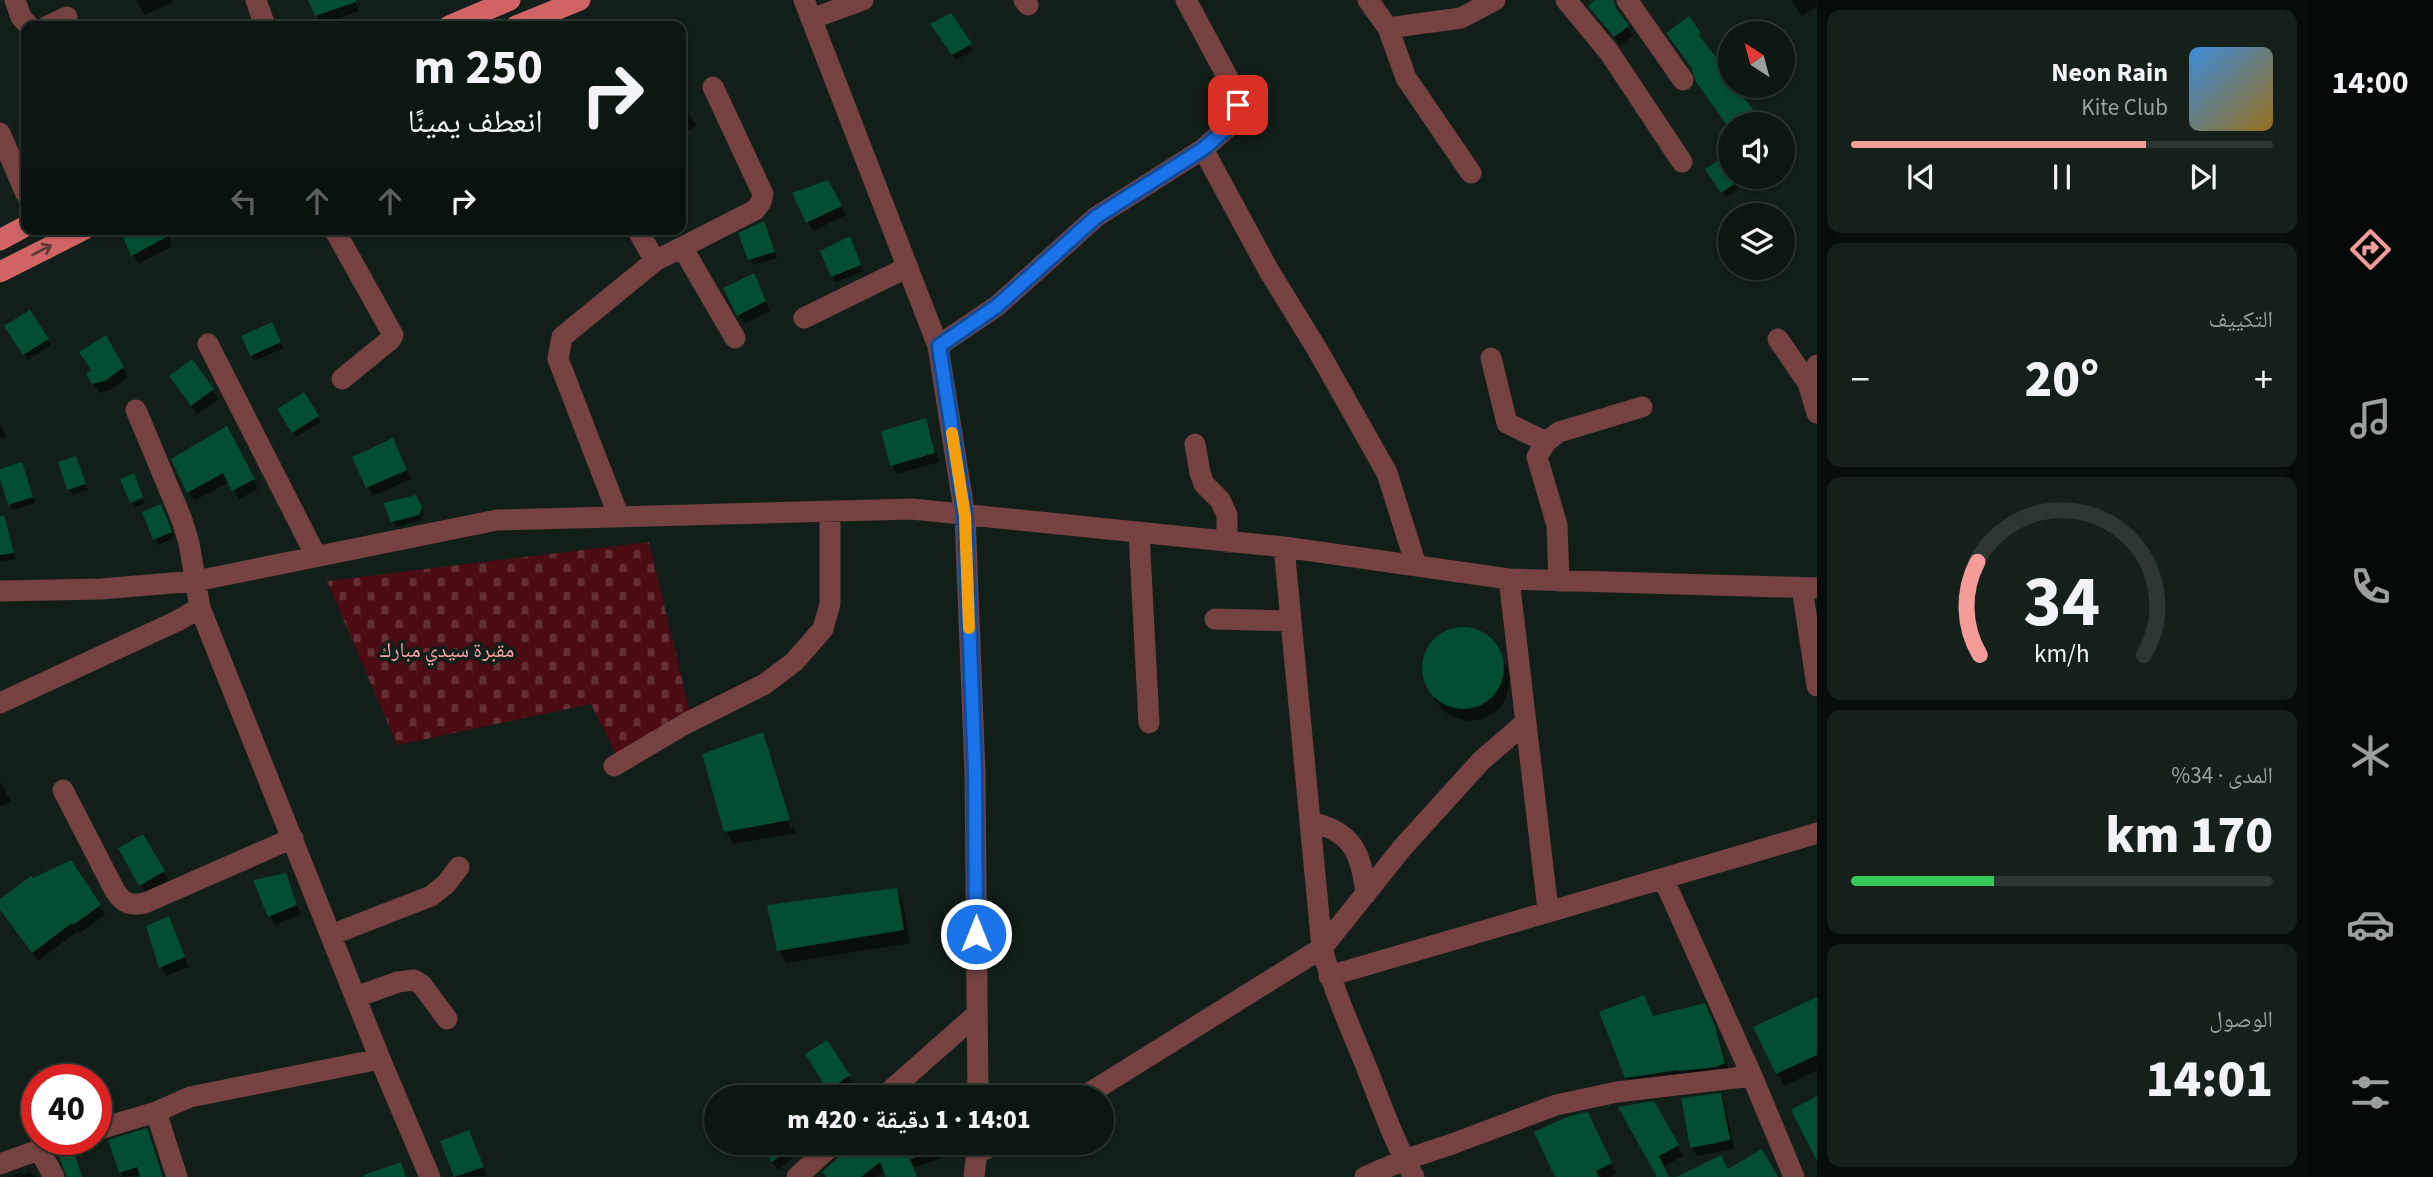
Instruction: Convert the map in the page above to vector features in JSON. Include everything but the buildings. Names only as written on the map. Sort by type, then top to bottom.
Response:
[{"type":"main road","points":[[461,21],[510,0]]},
{"type":"main road","points":[[531,21],[580,0]]},
{"type":"main road","points":[[0,239],[21,228]]},
{"type":"main road","points":[[0,272],[73,235]]},
{"type":"street","points":[[15,0],[25,21]]},
{"type":"street","points":[[256,0],[263,21]]},
{"type":"street","points":[[863,0],[807,9],[939,346],[965,516],[975,773],[978,1085]]},
{"type":"street","points":[[939,346],[997,306],[1096,217],[1203,149],[1235,121],[1238,105],[1235,91],[1186,0]]},
{"type":"street","points":[[1368,0],[1388,27],[1406,78],[1471,173]]},
{"type":"street","points":[[1388,27],[1461,18],[1495,0]]},
{"type":"street","points":[[1566,0],[1609,52],[1682,162]]},
{"type":"street","points":[[1627,0],[1684,80]]},
{"type":"street","points":[[619,517],[558,359],[562,337],[655,261],[755,210],[761,202],[762,194],[713,87]]},
{"type":"street","points":[[0,133],[21,182]]},
{"type":"street","points":[[1203,149],[1269,271],[1317,349],[1387,473],[1416,565]]},
{"type":"street","points":[[337,235],[393,335],[342,379]]},
{"type":"street","points":[[640,235],[655,261]]},
{"type":"street","points":[[682,247],[735,338]]},
{"type":"street","points":[[804,318],[908,267]]},
{"type":"street","points":[[1778,339],[1812,374],[1817,413]]},
{"type":"street","points":[[208,344],[316,556]]},
{"type":"street","points":[[1491,358],[1507,423],[1546,442]]},
{"type":"street","points":[[1559,581],[1557,525],[1537,457],[1546,442],[1559,432],[1642,407]]},
{"type":"street","points":[[136,410],[182,520],[189,543],[200,608],[380,1059],[430,1177]]},
{"type":"street","points":[[1195,444],[1200,473],[1205,484],[1220,500],[1227,515],[1227,542]]},
{"type":"street","points":[[0,591],[101,589],[196,581],[497,520],[912,509],[1284,547],[1509,579],[1810,588],[1817,686]]},
{"type":"street","points":[[614,766],[685,724],[765,684],[794,662],[822,629],[830,604],[830,512]]},
{"type":"street","points":[[1139,533],[1149,723]]},
{"type":"street","points":[[1284,547],[1322,948],[1329,976],[1409,1168]]},
{"type":"street","points":[[1509,579],[1548,910]]},
{"type":"street","points":[[0,703],[200,608]]},
{"type":"street","points":[[1215,619],[1291,621]]},
{"type":"street","points":[[1102,1085],[1322,948],[1403,847],[1480,761],[1526,722]]},
{"type":"street","points":[[63,790],[115,891],[122,901],[131,906],[145,903],[293,838]]},
{"type":"street","points":[[1310,822],[1329,826],[1349,839],[1363,865],[1366,894]]},
{"type":"street","points":[[1329,976],[1817,833]]},
{"type":"street","points":[[331,935],[431,896],[446,884],[459,867]]},
{"type":"street","points":[[1664,880],[1794,1177]]},
{"type":"street","points":[[356,997],[398,982],[414,980],[422,985],[447,1019]]},
{"type":"street","points":[[897,1085],[977,1014]]},
{"type":"street","points":[[112,1125],[156,1112],[190,1097],[380,1059]]},
{"type":"street","points":[[1365,1177],[1409,1168],[1556,1105],[1617,1092],[1752,1076]]},
{"type":"street","points":[[156,1112],[177,1177]]},
{"type":"street","points":[[0,1164],[23,1155]]},
{"type":"street","points":[[42,1155],[54,1177]]},
{"type":"street","points":[[797,1177],[821,1155]]},
{"type":"street","points":[[974,1177],[977,1155]]},
{"type":"green space","name":"مقبرة سيدي مبارك","points":[[649,542],[690,713],[616,754],[591,704],[397,745],[327,581]]},
{"type":"slow traffic","points":[[952,433],[965,516],[969,628]]},
{"type":"route","points":[[976,934],[975,773],[965,516],[939,346],[997,306],[1096,217],[1203,149],[1235,121],[1238,105]]}]
